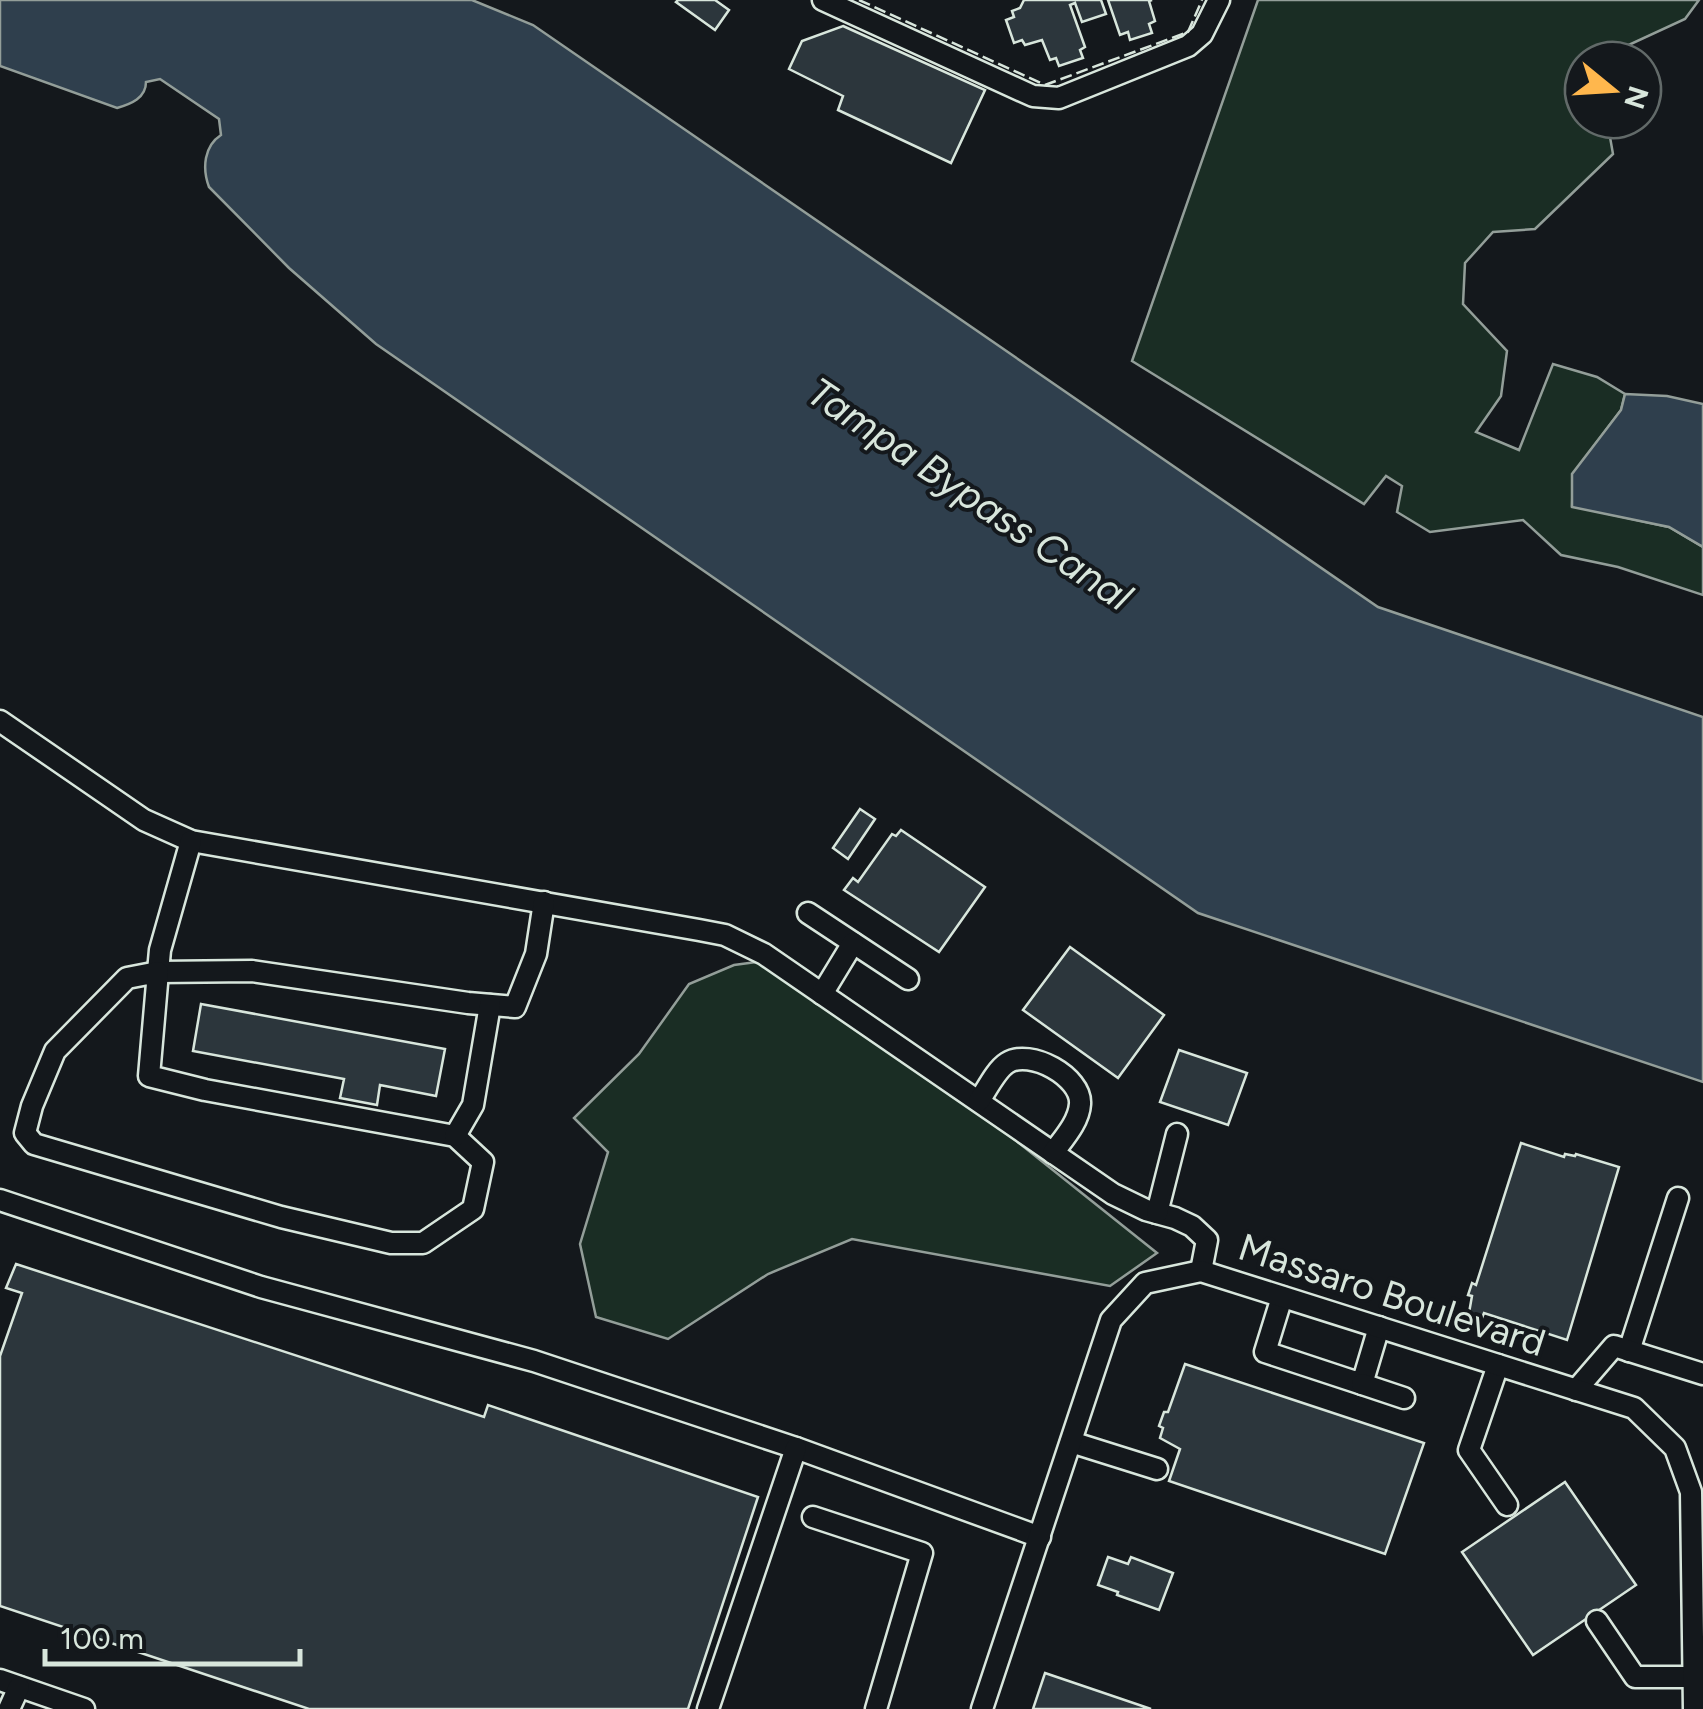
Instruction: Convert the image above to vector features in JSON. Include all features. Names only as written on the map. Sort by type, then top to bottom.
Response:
[{"type":"street","points":[[823,0],[1033,96],[1059,98],[1188,46],[1202,34],[1219,0]]},
{"type":"street","points":[[0,721],[144,820],[190,841],[725,935],[764,954],[1113,1194],[1192,1226],[1206,1240],[1202,1271]]},
{"type":"street","points":[[190,841],[160,950],[158,972],[148,1076],[456,1136],[483,1162],[473,1209],[423,1243],[391,1244],[34,1144],[25,1132],[55,1051],[127,978],[158,972],[252,971],[515,1007],[536,954],[544,902]]},
{"type":"street","points":[[808,912],[908,979]]},
{"type":"street","points":[[822,994],[854,942]]},
{"type":"street","points":[[456,1136],[473,1106],[490,1005]]},
{"type":"street","points":[[979,1100],[1004,1064],[1013,1060],[1036,1062],[1068,1080],[1078,1090],[1080,1104],[1075,1120],[1053,1152]]},
{"type":"street","points":[[1157,1213],[1177,1134]]},
{"type":"street","points":[[1629,1350],[1678,1198]]},
{"type":"street","points":[[0,1200],[261,1287],[534,1361],[796,1448],[1040,1537]]},
{"type":"street","name":"Massaro Boulevard","points":[[982,1709],[1111,1320],[1145,1283],[1202,1271],[1634,1408],[1676,1448],[1691,1492],[1697,1547],[1696,1695]]},
{"type":"street","points":[[1282,1297],[1265,1352],[1404,1398]]},
{"type":"street","points":[[1362,1384],[1379,1328]]},
{"type":"street","points":[[1576,1390],[1614,1346],[1703,1374]]},
{"type":"street","points":[[1498,1366],[1470,1450],[1507,1505]]},
{"type":"street","points":[[1070,1442],[1157,1469]]},
{"type":"street","points":[[708,1709],[796,1448]]},
{"type":"street","points":[[813,1517],[922,1553],[876,1709]]},
{"type":"street","points":[[1597,1621],[1635,1677],[1696,1695]]},
{"type":"street","points":[[9,1709],[9,1684],[84,1709]]},
{"type":"green space","points":[[1258,0],[1699,0],[1685,19],[1639,40],[1563,40],[1563,140],[1611,140],[1613,154],[1535,229],[1493,232],[1465,263],[1463,304],[1507,351],[1501,396],[1476,432],[1519,450],[1553,364],[1597,377],[1625,394],[1621,410],[1573,474],[1572,506],[1669,527],[1703,547],[1703,595],[1618,567],[1561,555],[1523,520],[1430,532],[1397,512],[1402,486],[1386,476],[1364,504],[1132,361]]},
{"type":"green space","points":[[787,958],[1157,1253],[1110,1286],[852,1239],[768,1274],[668,1339],[596,1317],[580,1244],[608,1152],[574,1118],[639,1054],[689,984],[734,965]]},
{"type":"water","name":"Tampa Bypass Canal","points":[[0,0],[472,0],[533,25],[1378,607],[1703,717],[1703,1082],[1198,913],[376,344],[289,268],[209,187],[206,158],[221,135],[219,119],[160,79],[146,82],[141,96],[117,108],[0,66]]},
{"type":"water","points":[[1625,394],[1667,396],[1703,404],[1703,547],[1669,527],[1572,507],[1572,474],[1621,410]]},
{"type":"building","points":[[678,0],[715,0],[729,10],[715,30]]},
{"type":"building","points":[[1024,0],[1101,0],[1106,14],[1082,22],[1075,3],[1070,5],[1085,47],[1080,50],[1083,58],[1059,66],[1056,58],[1050,60],[1042,40],[1025,45],[1022,40],[1014,43],[1006,20],[1014,17],[1012,11],[1020,8]]},
{"type":"building","points":[[1108,0],[1152,0],[1152,33],[1130,40],[1128,32],[1120,35]]},
{"type":"building","points":[[843,26],[985,90],[951,163],[838,110],[843,96],[789,69],[802,41]]},
{"type":"building","points":[[860,809],[875,819],[848,859],[833,848]]},
{"type":"building","points":[[901,830],[985,887],[939,952],[844,890],[853,878],[858,882],[892,834],[896,836]]},
{"type":"building","points":[[1070,947],[1164,1015],[1118,1078],[1023,1010]]},
{"type":"building","points":[[201,1004],[445,1049],[436,1096],[380,1085],[377,1105],[340,1098],[344,1079],[193,1051]]},
{"type":"building","points":[[1179,1050],[1247,1073],[1228,1125],[1160,1102]]},
{"type":"building","points":[[1521,1143],[1564,1157],[1576,1154],[1619,1167],[1567,1340],[1484,1313],[1482,1318],[1469,1313],[1472,1296],[1468,1295],[1472,1283],[1476,1285]]},
{"type":"building","points":[[16,1264],[484,1417],[488,1405],[758,1497],[688,1709],[309,1709],[0,1606],[0,1356],[22,1293],[6,1288]]},
{"type":"building","points":[[1185,1364],[1424,1443],[1385,1554],[1169,1481],[1180,1449],[1160,1438],[1163,1428],[1159,1426]]},
{"type":"building","points":[[1565,1482],[1636,1585],[1533,1655],[1462,1552]]},
{"type":"building","points":[[1108,1557],[1128,1564],[1131,1557],[1173,1573],[1159,1610],[1098,1585]]},
{"type":"building","points":[[1045,1673],[1151,1709],[1033,1709]]},
{"type":"fence","points":[[859,0],[1045,85],[1188,32],[1202,0]]}]
